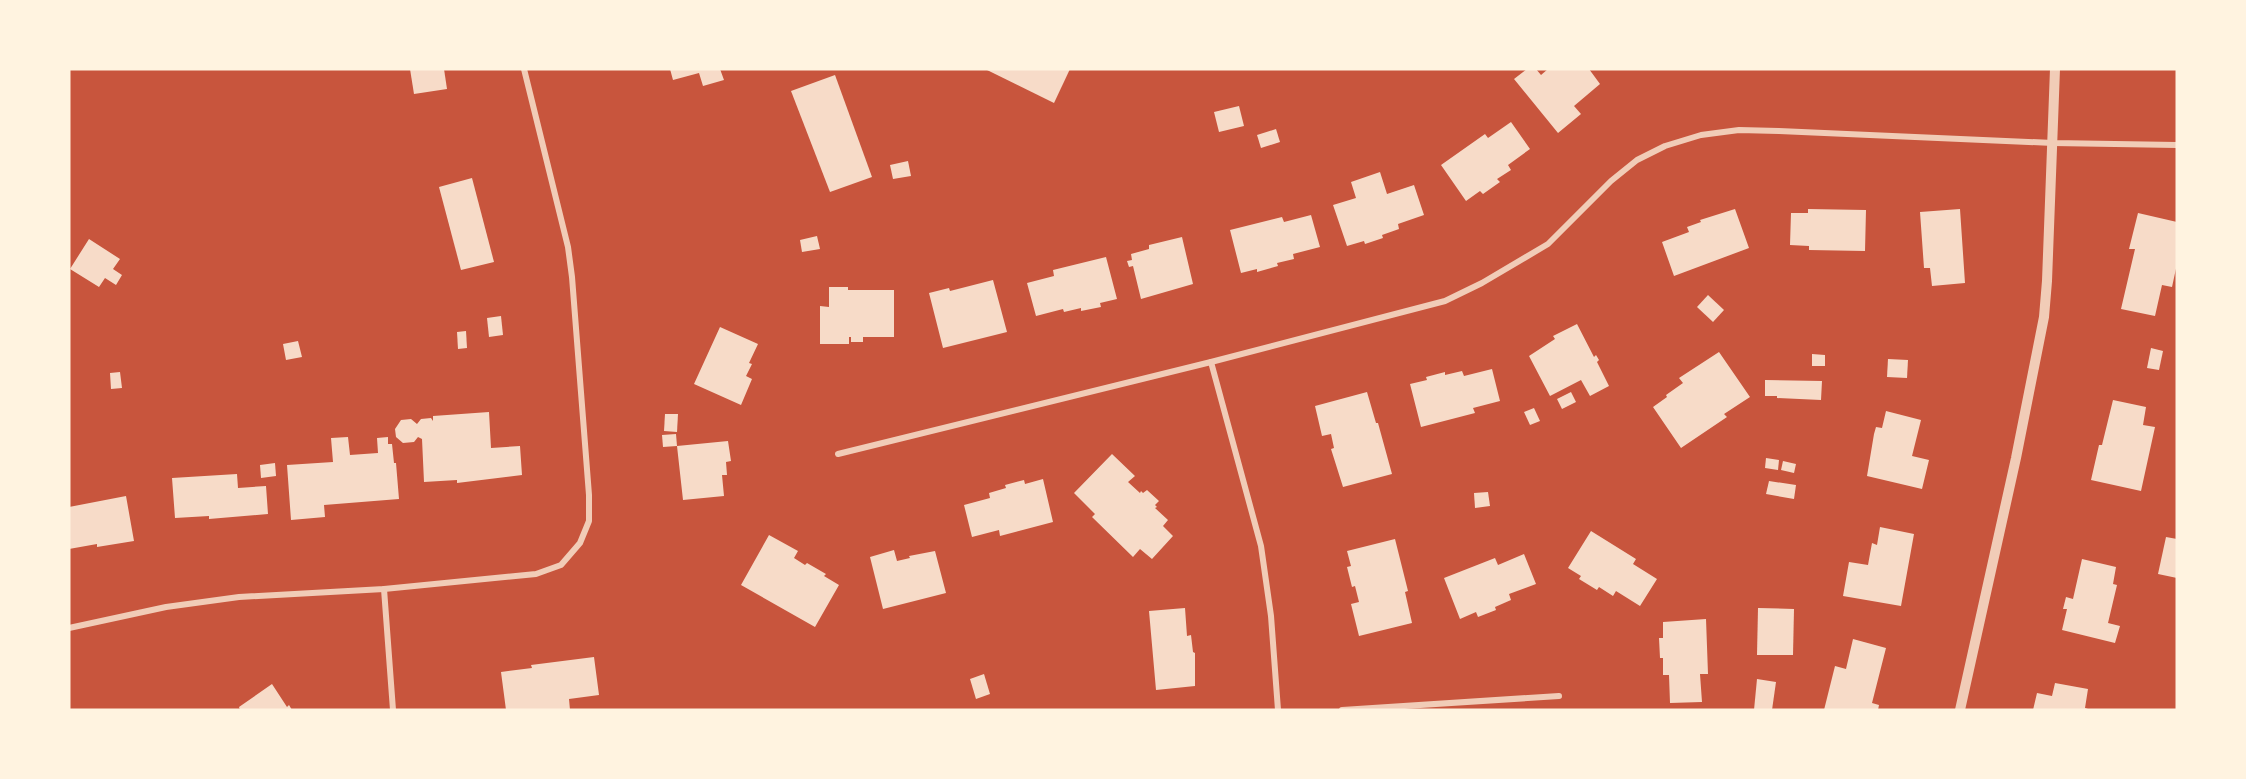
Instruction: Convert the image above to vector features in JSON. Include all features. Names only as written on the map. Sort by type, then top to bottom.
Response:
[{"type":"street","points":[[69,628],[166,607],[239,597],[384,589],[536,574],[561,564],[580,543],[589,521],[589,495],[572,277],[568,247],[524,69]]},
{"type":"street","points":[[1960,710],[2016,458],[2044,317],[2055,69]]},
{"type":"street","points":[[838,454],[1211,362],[1445,300],[1482,283],[1548,244],[1611,181],[1637,160],[1665,146],[1701,135],[1739,130],[1779,130],[2053,143],[2177,145]]},
{"type":"street","points":[[1211,362],[1261,546],[1271,616],[1278,710]]},
{"type":"street","points":[[384,589],[393,710]]},
{"type":"street","points":[[1342,710],[1559,696]]},
{"type":"building","points":[[410,69],[444,69],[447,89],[414,94]]},
{"type":"building","points":[[670,69],[720,69],[724,80],[703,86],[699,73],[673,80]]},
{"type":"building","points":[[985,69],[1070,69],[1054,103]]},
{"type":"building","points":[[1527,69],[1536,69],[1541,75],[1548,69],[1589,69],[1600,84],[1574,106],[1581,114],[1558,133],[1514,79]]},
{"type":"building","points":[[835,75],[872,177],[830,192],[791,91]]},
{"type":"building","points":[[1239,106],[1244,126],[1219,132],[1214,112]]},
{"type":"building","points":[[1511,122],[1530,149],[1508,165],[1511,170],[1497,179],[1500,182],[1483,194],[1480,191],[1466,201],[1441,165],[1485,134],[1488,138]]},
{"type":"building","points":[[1276,129],[1280,142],[1261,148],[1257,135]]},
{"type":"building","points":[[908,161],[911,176],[893,179],[890,165]]},
{"type":"building","points":[[1380,172],[1387,194],[1414,185],[1424,215],[1398,224],[1399,229],[1382,235],[1383,238],[1365,244],[1364,241],[1347,246],[1333,205],[1356,198],[1351,182]]},
{"type":"building","points":[[472,178],[494,262],[461,270],[439,187]]},
{"type":"building","points":[[1735,209],[1749,248],[1674,276],[1662,242],[1689,232],[1687,227],[1701,222],[1700,220]]},
{"type":"building","points":[[1808,209],[1866,210],[1865,251],[1809,250],[1809,246],[1790,245],[1791,213],[1808,213]]},
{"type":"building","points":[[1960,209],[1965,283],[1932,286],[1930,268],[1924,268],[1920,212]]},
{"type":"building","points":[[2138,213],[2177,222],[2177,264],[2172,287],[2162,285],[2155,316],[2121,309],[2135,249],[2129,249]]},
{"type":"building","points":[[1311,215],[1320,247],[1293,254],[1294,259],[1277,263],[1278,266],[1257,272],[1257,269],[1241,273],[1230,230],[1282,217],[1284,222]]},
{"type":"building","points":[[817,236],[820,249],[802,252],[800,240]]},
{"type":"building","points":[[1182,237],[1193,284],[1141,299],[1133,266],[1129,267],[1127,261],[1132,260],[1131,254],[1149,249],[1149,245]]},
{"type":"building","points":[[89,239],[120,259],[113,269],[122,275],[116,285],[105,278],[99,287],[70,269]]},
{"type":"building","points":[[1106,257],[1117,299],[1100,303],[1101,307],[1064,312],[1063,309],[1036,316],[1027,283],[1054,276],[1053,270]]},
{"type":"building","points":[[993,280],[1007,332],[943,348],[929,293],[949,288],[950,291]]},
{"type":"building","points":[[829,287],[848,287],[848,290],[894,290],[894,337],[863,337],[863,342],[851,342],[851,337],[849,337],[849,344],[820,344],[820,306],[829,307]]},
{"type":"building","points":[[1708,295],[1724,310],[1713,322],[1697,307]]},
{"type":"building","points":[[501,316],[503,335],[489,337],[487,318]]},
{"type":"building","points":[[1577,324],[1594,357],[1596,355],[1599,360],[1597,362],[1609,386],[1590,396],[1581,380],[1550,396],[1529,356],[1555,339],[1553,336]]},
{"type":"building","points":[[720,327],[758,344],[746,376],[752,379],[741,405],[694,384]]},
{"type":"building","points":[[466,331],[467,348],[458,349],[457,332]]},
{"type":"building","points":[[298,341],[302,357],[286,360],[283,344]]},
{"type":"building","points":[[2151,348],[2163,351],[2159,370],[2147,368]]},
{"type":"building","points":[[1719,352],[1750,397],[1724,414],[1727,417],[1681,448],[1653,407],[1683,383],[1679,378]]},
{"type":"building","points":[[1812,354],[1825,355],[1825,366],[1812,366]]},
{"type":"building","points":[[1888,359],[1908,360],[1907,378],[1887,377]]},
{"type":"building","points":[[1492,369],[1500,401],[1473,408],[1475,413],[1421,427],[1410,384],[1445,372],[1445,375],[1462,371],[1464,376]]},
{"type":"building","points":[[120,372],[122,388],[111,389],[110,373]]},
{"type":"building","points":[[1765,380],[1822,381],[1821,400],[1765,396]]},
{"type":"building","points":[[1367,392],[1392,474],[1343,487],[1331,449],[1334,448],[1331,434],[1322,436],[1315,406]]},
{"type":"building","points":[[1571,392],[1576,402],[1562,409],[1557,399]]},
{"type":"building","points":[[2113,400],[2146,407],[2143,425],[2155,427],[2141,491],[2091,480]]},
{"type":"building","points":[[1534,408],[1540,421],[1530,425],[1524,412]]},
{"type":"building","points":[[1886,411],[1921,420],[1912,456],[1929,460],[1922,489],[1867,476],[1876,427],[1882,428]]},
{"type":"building","points":[[489,412],[491,448],[520,446],[522,475],[457,483],[457,480],[424,482],[422,439],[418,437],[414,442],[403,443],[396,437],[395,429],[401,420],[411,419],[417,424],[421,419],[431,418],[433,421],[433,416]]},
{"type":"building","points":[[665,414],[678,414],[677,432],[664,431]]},
{"type":"building","points":[[676,434],[677,446],[663,447],[662,435]]},
{"type":"building","points":[[348,437],[350,455],[378,453],[377,438],[388,437],[388,444],[392,444],[394,463],[396,463],[399,499],[324,505],[325,517],[291,520],[287,465],[333,462],[331,438]]},
{"type":"building","points":[[728,441],[731,461],[726,462],[727,475],[722,475],[724,496],[683,500],[677,446]]},
{"type":"building","points":[[1112,454],[1135,476],[1128,482],[1140,493],[1147,490],[1159,501],[1155,508],[1168,520],[1163,526],[1173,536],[1152,559],[1140,549],[1133,557],[1092,517],[1095,514],[1074,493]]},
{"type":"building","points":[[1766,458],[1779,460],[1778,470],[1765,468]]},
{"type":"building","points":[[1783,461],[1796,464],[1794,473],[1781,470]]},
{"type":"building","points":[[275,463],[276,476],[261,478],[260,465]]},
{"type":"building","points":[[237,474],[238,488],[266,486],[268,514],[209,519],[209,516],[175,518],[172,478]]},
{"type":"building","points":[[1043,479],[1053,522],[1000,536],[999,530],[972,537],[964,505],[990,498],[989,493],[1006,488],[1005,485],[1024,480],[1025,484]]},
{"type":"building","points":[[1769,481],[1796,485],[1794,499],[1766,494]]},
{"type":"building","points":[[1488,492],[1490,506],[1475,508],[1474,493]]},
{"type":"building","points":[[126,496],[134,541],[69,549],[69,507]]},
{"type":"building","points":[[1880,527],[1914,534],[1901,606],[1843,596],[1849,562],[1868,565],[1872,543],[1877,545]]},
{"type":"building","points":[[1591,531],[1636,559],[1633,564],[1657,579],[1640,606],[1616,591],[1613,596],[1599,587],[1597,590],[1579,579],[1581,576],[1568,568]]},
{"type":"building","points":[[769,535],[798,551],[794,558],[826,574],[824,576],[839,585],[815,627],[741,585]]},
{"type":"building","points":[[2166,537],[2177,539],[2177,578],[2158,574]]},
{"type":"building","points":[[1395,539],[1408,591],[1405,592],[1412,623],[1359,636],[1351,604],[1359,602],[1347,567],[1351,566],[1347,551]]},
{"type":"building","points":[[894,550],[897,561],[935,551],[946,593],[883,609],[870,557]]},
{"type":"building","points":[[1524,554],[1536,584],[1509,594],[1511,600],[1495,607],[1496,610],[1478,617],[1476,612],[1460,619],[1444,578],[1495,558],[1498,565]]},
{"type":"building","points":[[2082,559],[2116,567],[2113,584],[2117,585],[2108,623],[2120,626],[2115,643],[2062,630],[2067,609],[2063,609],[2066,597],[2073,599]]},
{"type":"building","points":[[1185,608],[1187,636],[1191,635],[1195,653],[1195,686],[1156,690],[1149,611]]},
{"type":"building","points":[[1758,608],[1794,609],[1793,655],[1757,655]]},
{"type":"building","points":[[1706,619],[1708,674],[1700,674],[1702,702],[1670,703],[1669,675],[1663,675],[1663,658],[1660,658],[1659,638],[1663,638],[1663,622]]},
{"type":"building","points":[[1853,639],[1886,648],[1872,703],[1879,705],[1878,710],[1824,710],[1835,666],[1846,669]]},
{"type":"building","points":[[594,657],[599,695],[569,699],[570,710],[506,710],[501,672],[532,668],[531,665]]},
{"type":"building","points":[[984,674],[990,694],[976,699],[970,679]]},
{"type":"building","points":[[1757,679],[1776,682],[1772,710],[1754,710]]},
{"type":"building","points":[[2055,683],[2088,689],[2085,708],[2091,710],[2033,710],[2037,693],[2052,696]]},
{"type":"building","points":[[272,684],[287,707],[289,705],[292,710],[240,710],[239,707]]}]
